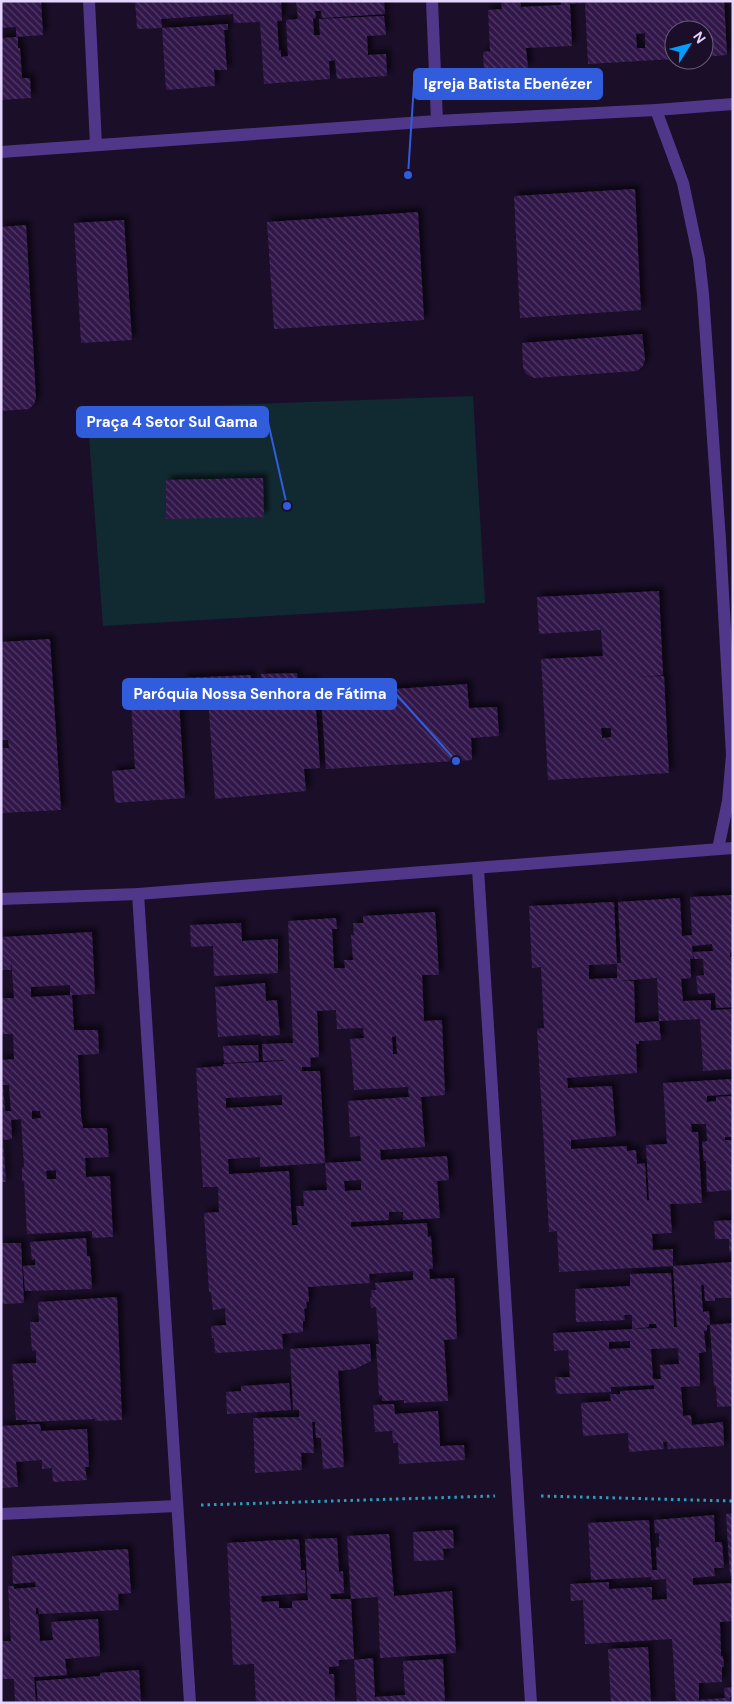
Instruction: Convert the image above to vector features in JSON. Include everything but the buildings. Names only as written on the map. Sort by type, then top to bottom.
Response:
[{"type":"street","points":[[88,1],[96,145]]},
{"type":"street","points":[[432,1],[437,122]]},
{"type":"street","points":[[1,152],[733,104]]},
{"type":"street","points":[[656,110],[683,183],[700,259],[720,540],[732,755],[728,801],[718,849]]},
{"type":"street","points":[[1,899],[138,894],[733,848]]},
{"type":"street","points":[[478,869],[531,1703]]},
{"type":"street","points":[[138,894],[190,1703]]},
{"type":"street","points":[[1,1514],[177,1506]]},
{"type":"path","points":[[177,1506],[518,1495],[733,1501]]},
{"type":"shaded area","points":[[473,396],[485,603],[103,626],[87,410]]},
{"type":"place","name":"Igreja Batista Ebenézer","points":[[408,175]]},
{"type":"place","name":"Praça 4 Setor Sul Gama","points":[[287,506]]},
{"type":"place","name":"Paróquia Nossa Senhora de Fátima","points":[[456,761]]}]
